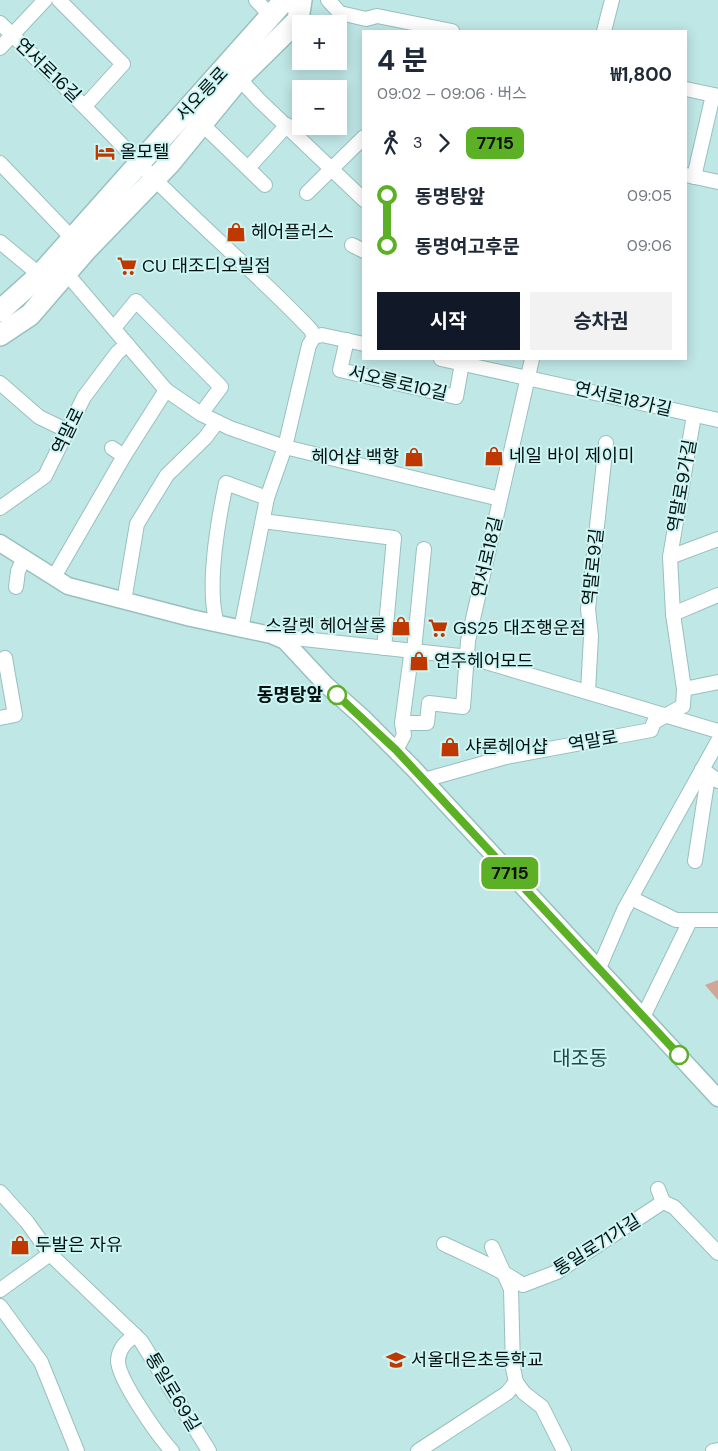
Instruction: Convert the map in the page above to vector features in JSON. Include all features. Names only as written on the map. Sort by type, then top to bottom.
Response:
[{"type":"main road","name":"서오릉로","points":[[0,311],[40,275],[140,163],[263,8],[282,2],[299,0],[298,20],[241,76],[155,178],[30,316],[0,335]]},
{"type":"street","name":"연서로16길","points":[[0,48],[11,34],[45,0]]},
{"type":"street","name":"연서로16길","points":[[59,0],[123,64],[85,106]]},
{"type":"street","points":[[328,0],[340,13],[366,19],[377,16],[447,30]]},
{"type":"street","points":[[604,30],[612,0]]},
{"type":"street","name":"연서로16길","points":[[0,23],[140,163]]},
{"type":"street","name":"서오릉로","points":[[241,76],[246,86],[362,198]]},
{"type":"street","points":[[687,89],[716,95],[690,176],[718,182]]},
{"type":"street","points":[[202,124],[249,166],[265,185]]},
{"type":"street","points":[[249,166],[287,126]]},
{"type":"street","points":[[307,193],[362,139]]},
{"type":"street","points":[[0,163],[72,238]]},
{"type":"street","points":[[140,163],[273,290],[311,330],[314,337],[309,345],[285,447],[267,498],[241,629]]},
{"type":"street","points":[[0,242],[40,275]]},
{"type":"street","points":[[67,274],[166,390],[201,414],[217,422],[285,447],[500,499]]},
{"type":"street","points":[[114,328],[136,301],[221,387],[201,414]]},
{"type":"street","name":"서오릉로10길","points":[[314,337],[322,335],[362,344]]},
{"type":"street","name":"서오릉로10길","points":[[347,340],[340,370],[456,397],[462,363]]},
{"type":"street","name":"역말로","points":[[0,508],[45,476],[84,397],[127,344]]},
{"type":"street","name":"서오릉로10길","points":[[446,360],[527,377]]},
{"type":"street","name":"연서로18길","points":[[402,723],[427,723],[429,703],[463,707],[469,657],[468,641],[532,360]]},
{"type":"street","name":"연서로18가길","points":[[527,377],[718,420]]},
{"type":"street","points":[[0,383],[39,417],[68,431]]},
{"type":"street","points":[[54,576],[118,452],[166,390]]},
{"type":"street","name":"역말로9가길","points":[[668,715],[683,706],[684,689],[673,614],[670,557],[694,414]]},
{"type":"street","points":[[124,601],[137,524],[167,475],[205,438],[217,422]]},
{"type":"street","name":"역말로9길","points":[[588,692],[591,636],[588,609],[606,443]]},
{"type":"street","points":[[217,624],[213,609],[216,530],[226,482],[267,498]]},
{"type":"street","points":[[263,521],[394,538],[384,648]]},
{"type":"street","name":"역말로9가길","points":[[670,557],[718,539]]},
{"type":"street","points":[[0,543],[68,586],[124,601],[273,636],[469,657],[718,731]]},
{"type":"street","points":[[396,750],[404,735],[402,723],[411,656],[414,651],[424,549]]},
{"type":"street","points":[[16,587],[18,571],[24,558]]},
{"type":"street","points":[[673,614],[718,595]]},
{"type":"street","points":[[273,636],[285,641],[325,684],[396,750],[718,1098]]},
{"type":"street","points":[[0,718],[15,715],[5,658]]},
{"type":"street","points":[[684,689],[718,682]]},
{"type":"street","name":"역말로","points":[[424,780],[506,757],[651,730],[654,722],[668,715]]},
{"type":"street","points":[[599,968],[631,898],[718,741]]},
{"type":"street","points":[[702,769],[718,781]]},
{"type":"street","points":[[695,861],[707,783],[702,769]]},
{"type":"street","points":[[631,898],[676,920],[718,920]]},
{"type":"street","points":[[644,1017],[690,921]]},
{"type":"street","name":"통일로69길","points":[[0,1192],[27,1222],[50,1254],[141,1341],[209,1451]]},
{"type":"street","name":"통일로71가길","points":[[504,1271],[523,1285],[557,1272],[661,1196],[718,1253]]},
{"type":"street","points":[[444,1244],[490,1268],[504,1271]]},
{"type":"street","points":[[492,1247],[511,1289],[513,1368],[516,1382],[524,1393],[542,1407],[564,1451]]},
{"type":"street","points":[[0,1290],[50,1254]]},
{"type":"street","points":[[0,1306],[41,1362],[77,1451]]},
{"type":"street","name":"통일로69길","points":[[135,1334],[120,1348],[118,1362],[132,1393],[157,1434],[172,1451]]},
{"type":"street","points":[[418,1451],[433,1446],[507,1393],[516,1382]]},
{"type":"street","points":[[714,1451],[718,1450]]},
{"type":"shaded area","points":[[718,980],[718,1000],[705,985]]},
{"type":"bus line","name":"7715","points":[[337,695],[396,750],[679,1055]]},
{"type":"place","name":"올모텔","points":[[105,152]]},
{"type":"place","name":"헤어플러스","points":[[236,232]]},
{"type":"place","name":"CU 대조디오빌점","points":[[127,266]]},
{"type":"place","name":"네일 바이 제이미","points":[[494,456]]},
{"type":"place","name":"헤어샵 백향","points":[[414,457]]},
{"type":"place","name":"스칼렛 헤어살롱","points":[[401,626]]},
{"type":"place","name":"GS25 대조행운점","points":[[438,628]]},
{"type":"place","name":"연주헤어모드","points":[[419,661]]},
{"type":"place","name":"동명탕앞","points":[[337,695]]},
{"type":"place","name":"샤론헤어샵","points":[[450,747]]},
{"type":"place","name":"두발은 자유","points":[[20,1245]]},
{"type":"place","name":"서울대은초등학교","points":[[396,1360]]},
{"type":"district","name":"대조동","points":[[580,1058]]}]
